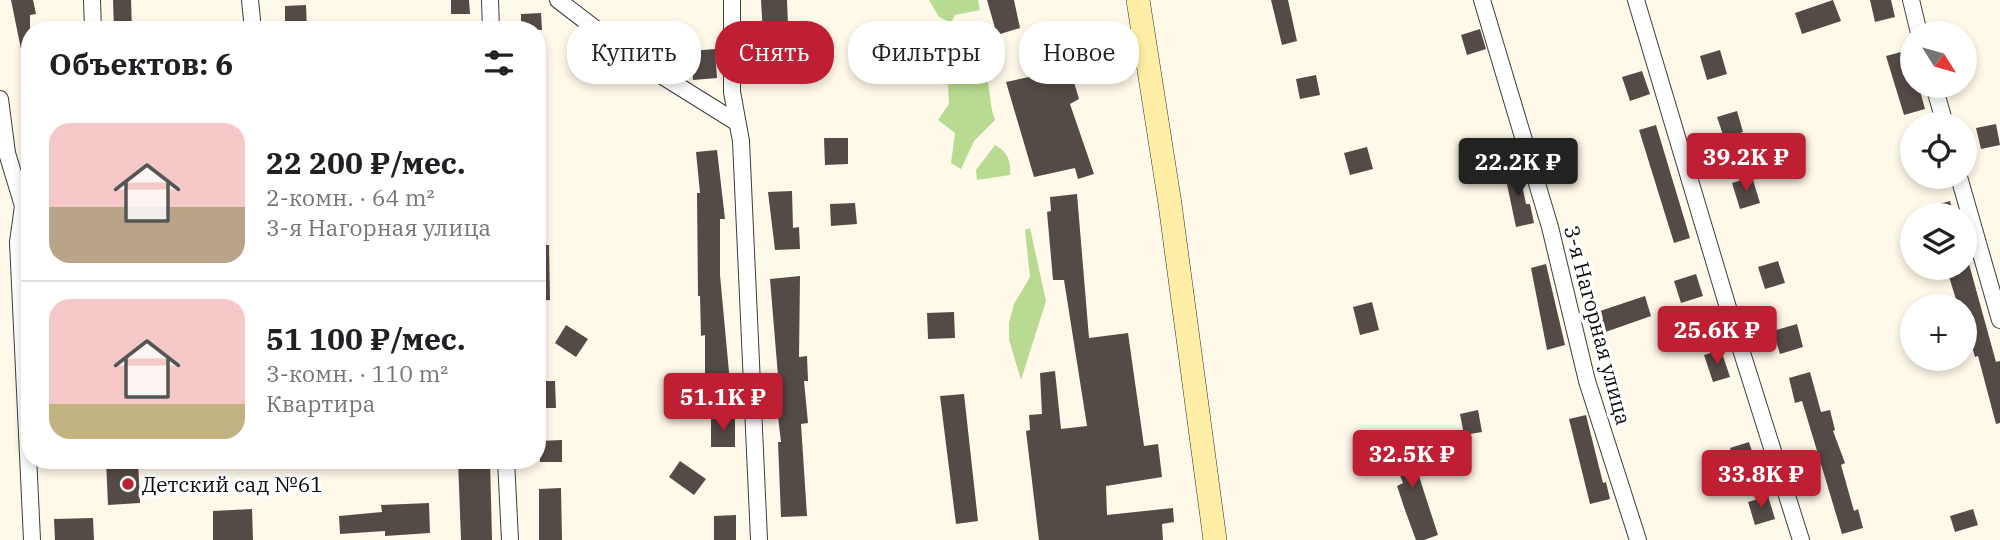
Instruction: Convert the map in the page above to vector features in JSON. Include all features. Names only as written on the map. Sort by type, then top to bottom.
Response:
[{"type":"main road","points":[[1139,0],[1171,204],[1215,540]]},
{"type":"street","points":[[92,0],[93,21]]},
{"type":"street","points":[[250,0],[252,21]]},
{"type":"street","points":[[490,0],[491,21]]},
{"type":"street","points":[[558,0],[635,59],[736,122]]},
{"type":"street","points":[[732,0],[732,92],[741,141],[759,540]]},
{"type":"street","name":"3-я Нагорная улица","points":[[1482,0],[1550,227],[1587,381],[1639,540]]},
{"type":"street","points":[[1636,0],[1731,321],[1801,540]]},
{"type":"street","points":[[1911,0],[1916,21]]},
{"type":"street","points":[[0,99],[6,153],[21,189]]},
{"type":"street","points":[[1962,189],[2000,320]]},
{"type":"street","points":[[21,229],[18,242],[21,306]]},
{"type":"street","points":[[29,469],[32,540]]},
{"type":"street","points":[[506,469],[510,540]]},
{"type":"green space","points":[[929,0],[978,0],[980,10],[955,15],[952,21],[939,17]]},
{"type":"green space","points":[[948,84],[988,84],[995,120],[974,141],[961,169],[951,163],[955,133],[938,120],[949,104]]},
{"type":"green space","points":[[995,145],[1008,157],[1010,175],[977,180],[976,170]]},
{"type":"green space","points":[[1030,228],[1046,301],[1021,380],[1009,340],[1009,323],[1014,304],[1030,277],[1025,230]]},
{"type":"building","points":[[11,0],[33,0],[36,14],[30,15],[30,21],[21,21],[21,49]]},
{"type":"building","points":[[113,0],[131,0],[132,21],[114,21]]},
{"type":"building","points":[[451,0],[469,0],[470,14],[451,14]]},
{"type":"building","points":[[761,0],[787,0],[788,21],[762,21]]},
{"type":"building","points":[[987,0],[1014,0],[1019,28],[1005,33],[1005,21],[993,21]]},
{"type":"building","points":[[1271,0],[1288,0],[1297,41],[1282,45]]},
{"type":"building","points":[[1833,0],[1841,21],[1802,34],[1795,13]]},
{"type":"building","points":[[1870,0],[1891,0],[1895,17],[1875,22]]},
{"type":"building","points":[[306,5],[307,21],[285,21],[285,6]]},
{"type":"building","points":[[541,13],[541,21],[521,21],[521,14]]},
{"type":"building","points":[[1480,29],[1486,49],[1467,55],[1461,35]]},
{"type":"building","points":[[715,49],[715,78],[701,79],[701,50]]},
{"type":"building","points":[[1720,50],[1727,74],[1707,80],[1700,56]]},
{"type":"building","points":[[1900,52],[1900,98],[1922,98],[1925,109],[1903,112],[1886,56]]},
{"type":"building","points":[[1642,71],[1650,94],[1630,101],[1622,77]]},
{"type":"building","points":[[1316,75],[1320,95],[1300,99],[1296,79]]},
{"type":"building","points":[[1019,79],[1019,84],[1075,84],[1079,99],[1070,104],[1094,174],[1078,179],[1075,168],[1034,177],[1006,82]]},
{"type":"building","points":[[1737,111],[1743,132],[1724,138],[1717,117]]},
{"type":"building","points":[[1996,124],[2000,145],[1981,149],[1977,128]]},
{"type":"building","points":[[1656,125],[1690,238],[1674,243],[1639,130]]},
{"type":"building","points":[[824,138],[848,138],[848,164],[825,165]]},
{"type":"building","points":[[1367,147],[1373,169],[1350,175],[1344,153]]},
{"type":"building","points":[[717,150],[725,219],[720,219],[720,275],[730,383],[705,383],[705,335],[701,336],[698,296],[697,193],[700,193],[696,152]]},
{"type":"building","points":[[1518,166],[1526,204],[1530,204],[1534,223],[1516,227],[1504,170]]},
{"type":"building","points":[[1752,177],[1760,203],[1740,209],[1732,183]]},
{"type":"building","points":[[792,191],[793,228],[799,227],[800,249],[775,250],[768,192]]},
{"type":"building","points":[[1077,194],[1089,338],[1128,333],[1144,446],[1158,444],[1162,477],[1106,486],[1107,515],[1173,508],[1174,522],[1162,524],[1163,540],[1039,540],[1026,431],[1030,430],[1029,415],[1042,414],[1040,373],[1055,371],[1061,429],[1087,426],[1064,280],[1053,280],[1047,212],[1051,211],[1050,197]]},
{"type":"building","points":[[855,203],[857,224],[831,226],[830,204]]},
{"type":"building","points":[[546,245],[549,245],[550,300],[546,300]]},
{"type":"building","points":[[1778,261],[1785,283],[1765,289],[1758,267]]},
{"type":"building","points":[[1546,264],[1565,345],[1547,350],[1531,268]]},
{"type":"building","points":[[1696,274],[1703,296],[1681,303],[1674,281]]},
{"type":"building","points":[[800,276],[799,357],[807,356],[808,381],[804,381],[808,423],[801,424],[807,516],[781,517],[778,442],[781,442],[776,400],[780,400],[770,279]]},
{"type":"building","points":[[1950,280],[1973,280],[1996,362],[2000,361],[2000,423],[1996,424],[1977,356],[1977,294],[1954,294]]},
{"type":"building","points":[[1645,296],[1651,316],[1597,335],[1591,314]]},
{"type":"building","points":[[1372,302],[1379,330],[1360,335],[1353,307]]},
{"type":"building","points":[[954,312],[955,338],[928,339],[927,313]]},
{"type":"building","points":[[1797,324],[1803,347],[1780,354],[1773,331]]},
{"type":"building","points":[[566,325],[588,339],[576,357],[555,343]]},
{"type":"building","points":[[1721,350],[1730,377],[1713,382],[1704,355]]},
{"type":"building","points":[[1810,372],[1821,412],[1830,410],[1835,430],[1833,431],[1845,463],[1841,465],[1854,511],[1858,509],[1863,528],[1842,534],[1802,401],[1795,403],[1789,378]]},
{"type":"building","points":[[546,381],[555,381],[556,408],[546,408]]},
{"type":"building","points":[[964,394],[978,521],[956,524],[940,396]]},
{"type":"building","points":[[1478,410],[1482,432],[1464,435],[1460,414]]},
{"type":"building","points":[[1586,415],[1603,483],[1606,482],[1610,499],[1590,504],[1569,419]]},
{"type":"building","points":[[711,419],[735,419],[735,447],[711,447]]},
{"type":"building","points":[[1405,433],[1438,535],[1424,540],[1416,540],[1397,486],[1403,483],[1386,440]]},
{"type":"building","points":[[562,440],[562,462],[546,462],[546,441]]},
{"type":"building","points":[[1749,442],[1756,464],[1737,470],[1730,448]]},
{"type":"building","points":[[680,461],[706,479],[694,495],[669,477]]},
{"type":"building","points":[[106,469],[138,469],[140,503],[108,505]]},
{"type":"building","points":[[458,469],[490,469],[492,540],[461,540]]},
{"type":"building","points":[[561,488],[562,540],[539,540],[539,489]]},
{"type":"building","points":[[1768,496],[1775,519],[1755,525],[1748,502]]},
{"type":"building","points":[[429,503],[430,533],[385,536],[385,531],[340,534],[339,516],[382,512],[381,505]]},
{"type":"building","points":[[252,509],[253,540],[213,540],[213,511]]},
{"type":"building","points":[[1973,509],[1978,525],[1955,532],[1950,516]]},
{"type":"building","points":[[736,515],[736,540],[714,540],[714,516]]},
{"type":"building","points":[[93,518],[94,540],[55,540],[54,519]]},
{"type":"place","name":"Детский сад №61","points":[[128,484]]}]
